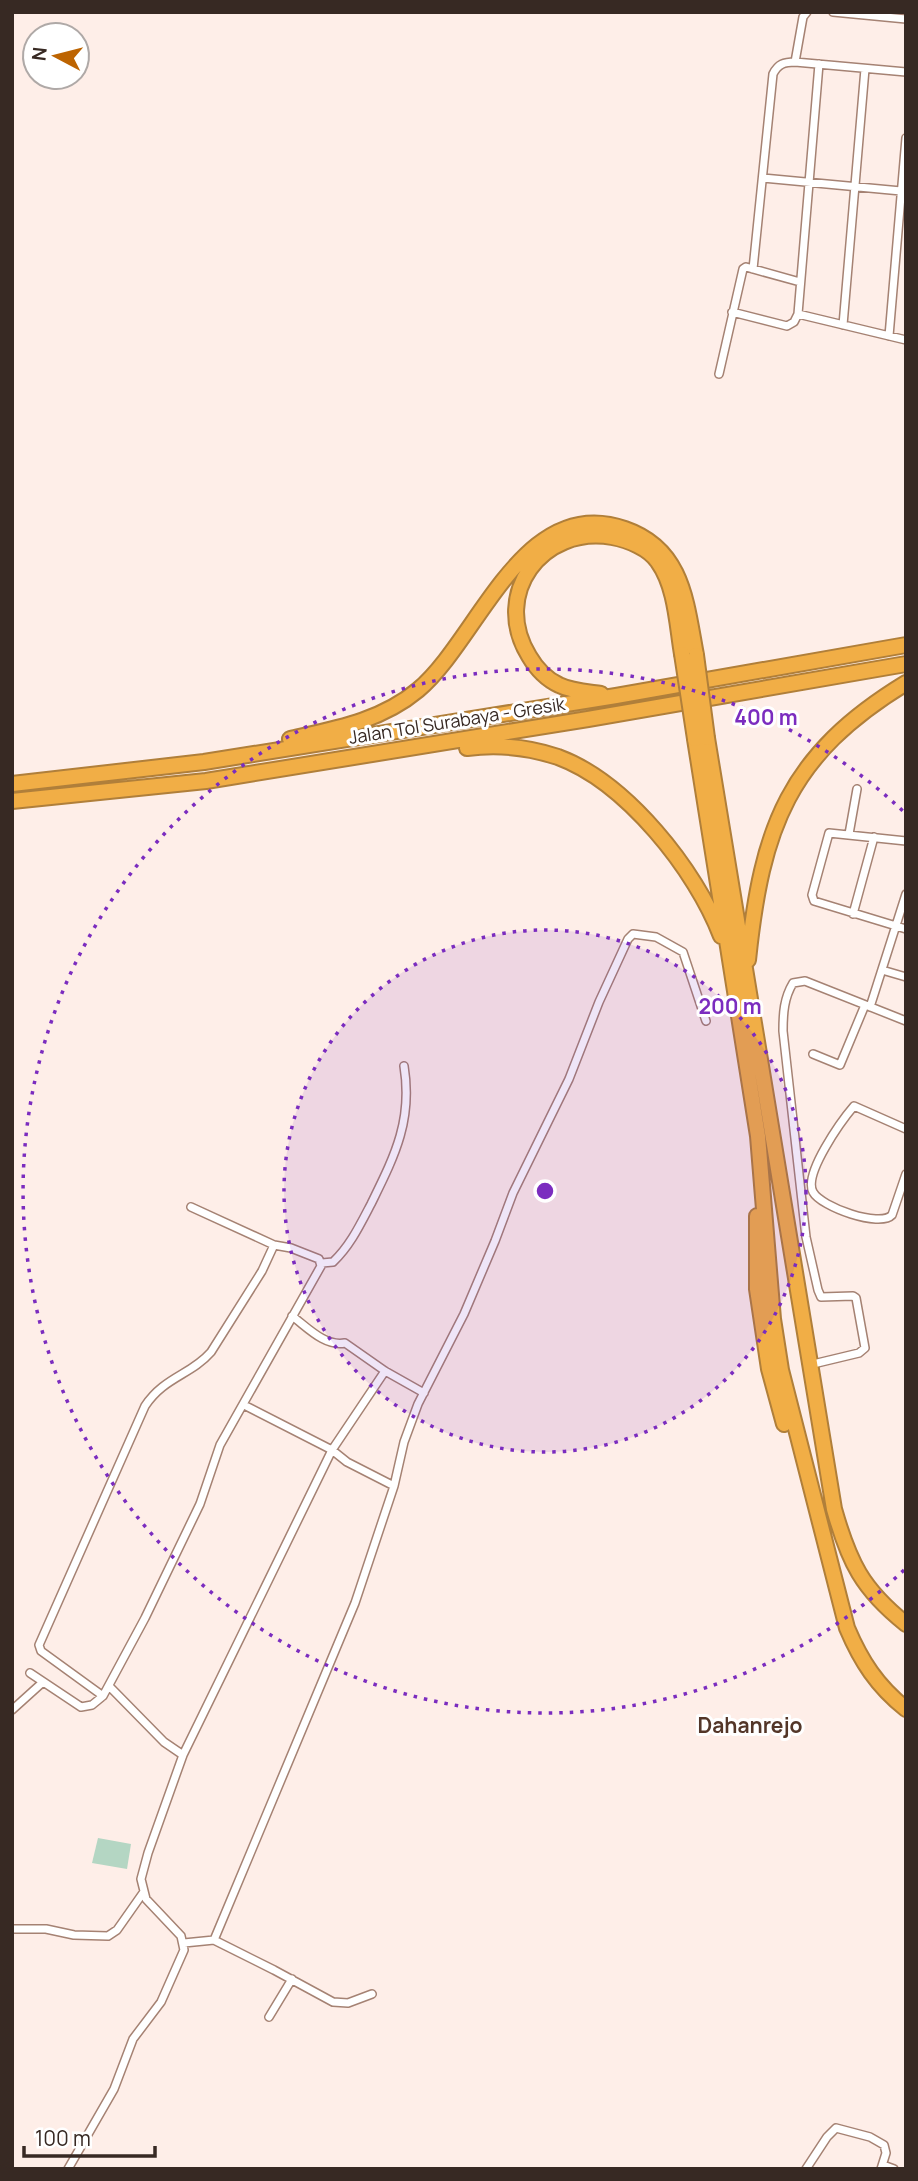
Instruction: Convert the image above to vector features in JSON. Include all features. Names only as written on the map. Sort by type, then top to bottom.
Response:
[{"type":"highway","points":[[12,784],[204,762],[352,725],[374,717],[405,700],[444,665],[519,560],[553,535],[580,525],[594,524],[622,528],[639,534],[660,549],[675,569],[684,592],[689,654],[758,1136],[757,1289],[769,1369],[789,1439],[823,1534],[847,1628],[859,1656],[888,1694],[906,1709]]},
{"type":"highway","points":[[616,696],[556,685],[536,666],[520,639],[516,612],[522,583],[534,564],[557,544],[578,536],[603,535],[622,539],[648,552],[658,561],[670,586],[689,654]]},
{"type":"highway","name":"Jalan Tol Surabaya - Gresik","points":[[204,762],[616,696],[906,645]]},
{"type":"highway","name":"Jalan Tol Surabaya - Gresik","points":[[12,801],[163,787],[334,761],[906,664]]},
{"type":"highway","points":[[746,979],[753,911],[763,863],[773,831],[798,779],[822,748],[850,720],[906,683]]},
{"type":"highway","points":[[701,738],[772,1124],[834,1509],[848,1553],[868,1588],[906,1624]]},
{"type":"highway","points":[[334,761],[494,745],[546,754],[582,768],[623,799],[664,840],[715,919],[733,966]]},
{"type":"street","points":[[795,62],[803,17],[807,12]]},
{"type":"street","points":[[833,12],[878,14],[906,19]]},
{"type":"street","points":[[753,270],[773,74],[776,68],[785,62],[795,62],[906,72]]},
{"type":"street","points":[[732,312],[788,326],[798,314],[819,64]]},
{"type":"street","points":[[843,325],[865,69]]},
{"type":"street","points":[[889,336],[906,138]]},
{"type":"street","points":[[763,177],[901,191]]},
{"type":"street","points":[[719,374],[741,271],[746,267],[800,282]]},
{"type":"street","points":[[798,314],[906,340]]},
{"type":"street","points":[[849,834],[857,789]]},
{"type":"street","points":[[906,841],[832,832],[827,835],[812,899],[906,929]]},
{"type":"street","points":[[853,914],[874,837]]},
{"type":"street","points":[[813,1054],[840,1065],[882,970],[906,894]]},
{"type":"street","points":[[214,1940],[355,1603],[394,1486],[404,1442],[424,1393],[464,1314],[513,1193],[569,1079],[599,1002],[628,939],[633,934],[656,937],[682,952],[706,1021]]},
{"type":"street","points":[[882,970],[906,976]]},
{"type":"street","points":[[809,1365],[859,1353],[865,1348],[856,1298],[821,1297],[818,1290],[806,1237],[783,1031],[784,1008],[793,983],[799,981],[906,1021]]},
{"type":"street","points":[[322,1263],[333,1262],[348,1247],[392,1162],[405,1123],[407,1097],[404,1066]]},
{"type":"street","points":[[906,1129],[854,1106],[815,1165],[812,1188],[819,1198],[851,1215],[883,1220],[892,1214],[906,1174]]},
{"type":"street","points":[[191,1207],[274,1245],[291,1248],[319,1259],[322,1263]]},
{"type":"street","points":[[103,1696],[41,1651],[39,1644],[145,1406],[160,1388],[203,1362],[262,1271],[274,1245]]},
{"type":"street","points":[[30,1673],[81,1707],[89,1707],[103,1696],[145,1618],[200,1504],[220,1445],[322,1263]]},
{"type":"street","points":[[292,1316],[328,1342],[337,1345],[345,1343],[385,1371],[424,1393]]},
{"type":"street","points":[[68,2169],[114,2089],[133,2039],[160,2002],[183,1954],[184,1942],[181,1936],[143,1893],[141,1879],[183,1755],[332,1450],[385,1371]]},
{"type":"street","points":[[244,1405],[332,1450],[347,1462],[394,1486]]},
{"type":"street","points":[[12,1710],[43,1682]]},
{"type":"street","points":[[109,1686],[164,1742],[183,1755]]},
{"type":"street","points":[[12,1928],[108,1936],[117,1930],[143,1893]]},
{"type":"street","points":[[184,1942],[214,1940],[338,2004],[354,2002],[372,1994]]},
{"type":"street","points":[[269,2017],[292,1979]]},
{"type":"street","points":[[806,2169],[836,2128],[870,2137],[884,2145],[886,2153],[882,2167],[894,2169]]},
{"type":"green space","points":[[98,1838],[131,1844],[127,1869],[92,1863]]},
{"type":"district","name":"Dahanrejo","points":[[750,1726]]}]
